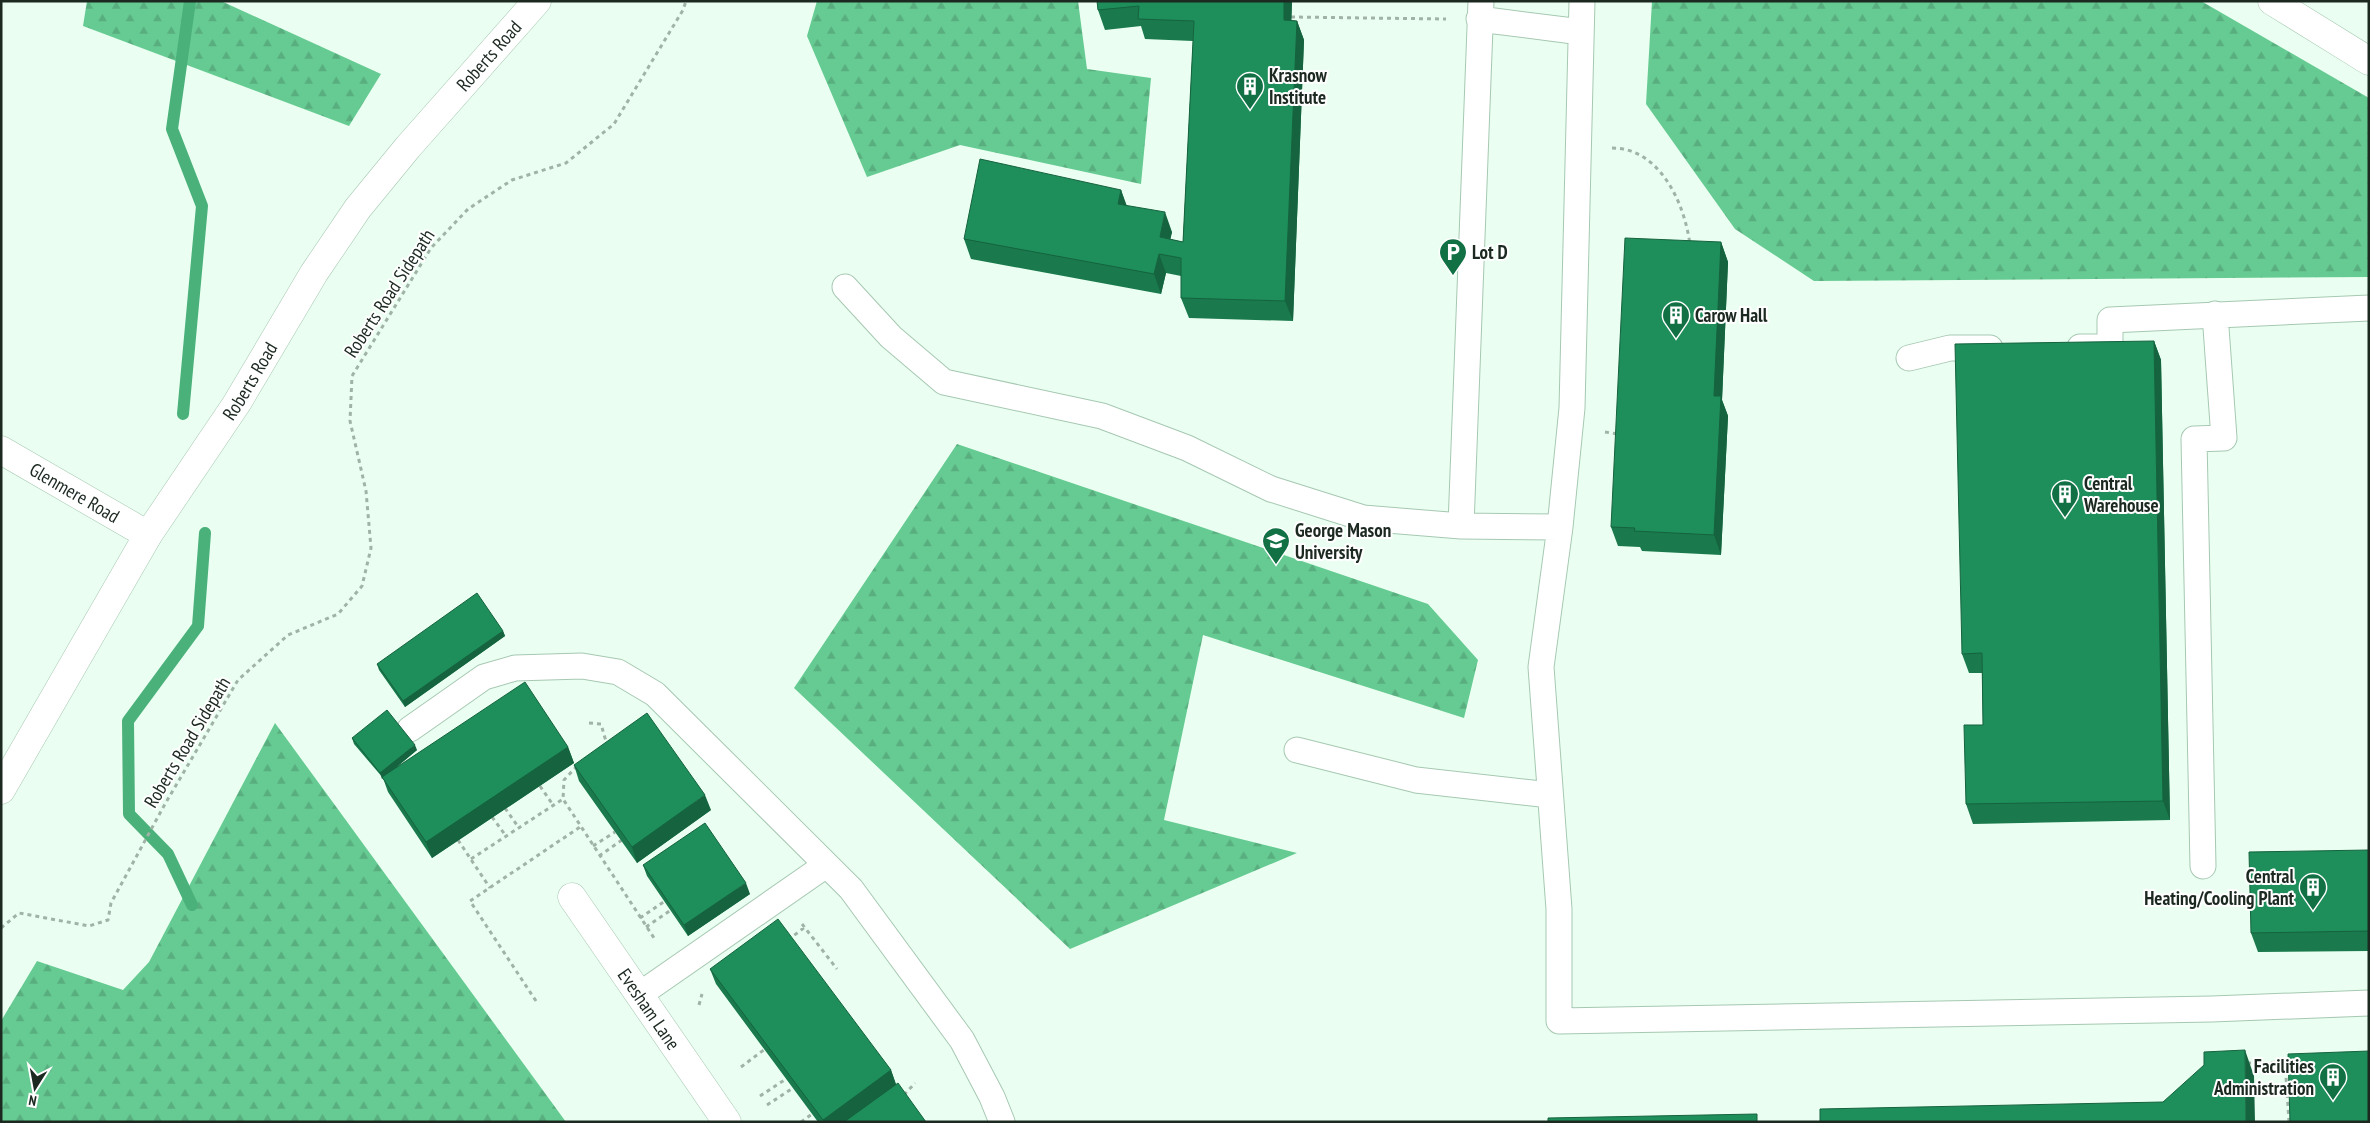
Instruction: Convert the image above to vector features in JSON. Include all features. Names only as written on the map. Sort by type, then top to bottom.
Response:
[{"type":"main road","name":"Roberts Road","points":[[1,790],[148,535],[237,403],[314,273],[358,208],[408,147],[537,1]]},
{"type":"main road","points":[[2272,1],[2369,61]]},
{"type":"main road","name":"Glenmere Road","points":[[1,450],[148,535]]},
{"type":"main road","name":"Evesham Lane","points":[[572,897],[727,1122]]},
{"type":"lane","points":[[1582,1],[1572,408],[1560,527],[1541,667],[1559,909],[1559,1021],[2212,1009],[2369,1003]]},
{"type":"lane","points":[[1461,526],[1480,10],[1581,32]]},
{"type":"lane","points":[[845,287],[892,337],[944,382],[1102,416],[1187,448],[1271,490],[1363,518],[1461,526],[1560,527]]},
{"type":"lane","points":[[2060,347],[2110,347],[2110,320],[2369,308]]},
{"type":"lane","points":[[2203,866],[2194,440],[2224,438],[2215,314]]},
{"type":"lane","points":[[1909,358],[1950,348],[2010,348]]},
{"type":"lane","points":[[410,729],[484,677],[515,668],[582,666],[618,672],[655,694],[851,889],[962,1040],[992,1097],[1002,1122]]},
{"type":"lane","points":[[1297,750],[1416,780],[1550,795]]},
{"type":"lane","points":[[639,995],[826,865]]},
{"type":"path","name":"Roberts Road Sidepath","points":[[1,928],[19,913],[89,926],[108,920],[111,903],[165,804],[238,680],[288,635],[338,614],[362,586],[371,548],[366,492],[350,421],[352,376],[431,248],[468,208],[512,180],[566,163],[614,124],[683,10],[686,1]]},
{"type":"path","points":[[1291,17],[1385,17],[1480,10]]},
{"type":"path","points":[[1607,148],[1624,148],[1647,158],[1666,179],[1681,206],[1691,251]]},
{"type":"path","points":[[590,723],[601,724],[607,744],[599,750]]},
{"type":"path","points":[[584,761],[564,780],[563,799],[675,970]]},
{"type":"path","points":[[540,786],[553,805]]},
{"type":"path","points":[[471,859],[563,799]]},
{"type":"path","points":[[506,808],[519,828]]},
{"type":"path","points":[[492,817],[506,836]]},
{"type":"path","points":[[536,1001],[470,901],[580,827]]},
{"type":"path","points":[[593,846],[616,832]]},
{"type":"path","points":[[458,840],[490,888]]},
{"type":"path","points":[[599,856],[622,840]]},
{"type":"path","points":[[779,897],[837,969]]},
{"type":"path","points":[[640,918],[664,901]]},
{"type":"path","points":[[646,927],[671,910]]},
{"type":"path","points":[[788,940],[805,927]]},
{"type":"path","points":[[741,1067],[764,1049]]},
{"type":"path","points":[[2285,1062],[2289,1122]]},
{"type":"path","points":[[2245,1063],[2294,1062]]},
{"type":"path","points":[[760,1096],[786,1079]]},
{"type":"path","points":[[899,1098],[915,1083]]},
{"type":"path","points":[[767,1105],[793,1088]]},
{"type":"path","points":[[801,1122],[812,1114]]},
{"type":"green space","points":[[87,1],[221,1],[381,74],[349,126],[83,26]]},
{"type":"green space","points":[[817,1],[1078,1],[1087,69],[1151,78],[1141,184],[960,145],[867,177],[807,36]]},
{"type":"green space","points":[[1652,1],[2201,1],[2369,98],[2369,277],[1814,281],[1735,229],[1646,104]]},
{"type":"green space","points":[[957,444],[1428,604],[1478,660],[1464,718],[1203,635],[1164,820],[1297,853],[1070,949],[794,688]]},
{"type":"green space","points":[[275,723],[566,1122],[1,1122],[1,1021],[37,961],[123,990],[149,962]]},
{"type":"building","name":"Krasnow Institute","points":[[1097,1],[1284,1],[1284,20],[1297,21],[1285,301],[1181,298],[1181,258],[1159,254],[1154,274],[964,239],[980,159],[1121,190],[1118,204],[1165,212],[1160,237],[1183,242],[1194,21],[1138,19],[1139,6],[1098,10]]},
{"type":"building","name":"Carow Hall","points":[[1625,238],[1721,242],[1714,396],[1721,396],[1714,535],[1634,531],[1635,528],[1611,527]]},
{"type":"building","name":"Central Warehouse","points":[[2154,341],[2163,801],[1966,804],[1964,725],[1983,725],[1982,653],[1962,654],[1955,344]]},
{"type":"building","points":[[477,593],[503,631],[403,701],[377,664]]},
{"type":"building","points":[[525,682],[568,747],[426,842],[382,777]]},
{"type":"building","points":[[387,710],[415,745],[380,773],[352,738]]},
{"type":"building","points":[[647,713],[705,795],[632,847],[574,765]]},
{"type":"building","points":[[705,823],[746,883],[684,925],[643,865]]},
{"type":"building","name":"Central Heating/Cooling Plant","points":[[2369,850],[2369,931],[2251,933],[2249,852]]},
{"type":"building","points":[[778,919],[891,1070],[823,1120],[710,969]]},
{"type":"building","points":[[2245,1050],[2246,1122],[1820,1122],[1820,1109],[2163,1102],[2204,1065],[2204,1052]]},
{"type":"building","points":[[2369,1051],[2369,1122],[2290,1122],[2288,1054]]},
{"type":"building","points":[[898,1083],[926,1122],[844,1122]]},
{"type":"building","points":[[1757,1114],[1757,1122],[1548,1122],[1548,1118]]},
{"type":"waterway","points":[[183,414],[202,206],[172,129],[190,1]]},
{"type":"waterway","points":[[192,905],[168,854],[129,814],[128,721],[198,626],[205,533]]},
{"type":"place","name":"Krasnow Institute","points":[[1250,110]]},
{"type":"place","name":"Lot D","points":[[1453,276]]},
{"type":"place","name":"Carow Hall","points":[[1676,339]]},
{"type":"place","name":"Central Warehouse","points":[[2065,518]]},
{"type":"place","name":"George Mason University","points":[[1276,565]]},
{"type":"place","name":"Central Heating/Cooling Plant","points":[[2313,911]]},
{"type":"place","name":"Facilities Administration","points":[[2333,1101]]}]
